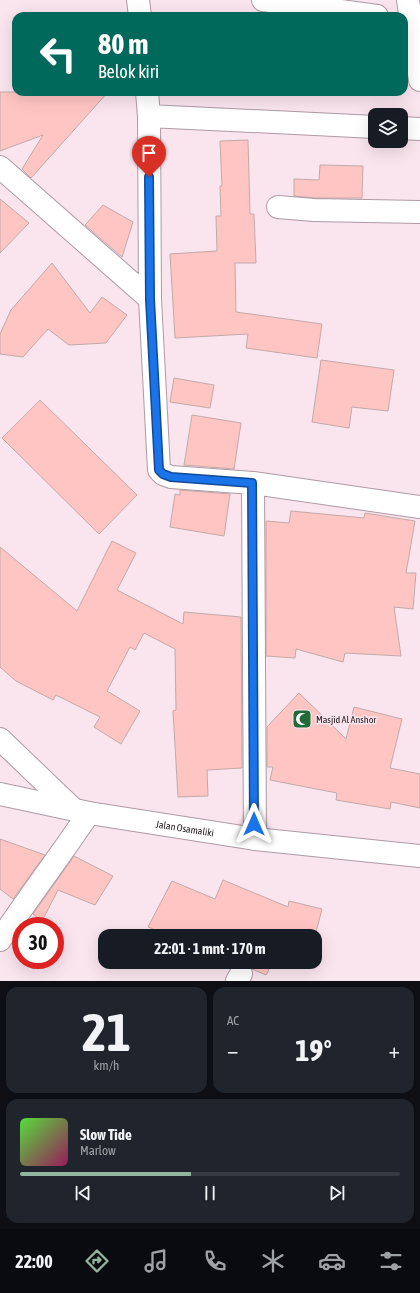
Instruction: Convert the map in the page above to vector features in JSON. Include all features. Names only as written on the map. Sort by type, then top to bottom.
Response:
[{"type":"street","points":[[138,0],[140,12]]},
{"type":"street","points":[[263,0],[348,12]]},
{"type":"street","points":[[408,14],[420,80]]},
{"type":"street","points":[[147,96],[149,116],[150,299],[159,470],[163,474],[171,477],[252,483],[420,507]]},
{"type":"street","points":[[149,116],[368,127]]},
{"type":"street","points":[[408,128],[420,129]]},
{"type":"street","points":[[0,167],[150,299]]},
{"type":"street","points":[[278,207],[314,210],[420,212]]},
{"type":"street","points":[[252,483],[255,839]]},
{"type":"street","points":[[0,739],[81,811],[59,857],[0,940]]},
{"type":"street","name":"Jalan Osamaliki","points":[[0,794],[81,811],[255,839],[420,856]]},
{"type":"building","points":[[0,92],[12,92],[12,96],[104,96],[31,178],[22,169],[43,135],[0,151]]},
{"type":"building","points":[[248,140],[250,214],[254,214],[256,263],[235,263],[236,312],[322,324],[317,358],[246,348],[248,334],[175,338],[170,254],[217,251],[216,216],[221,216],[220,186],[222,186],[220,141]]},
{"type":"building","points":[[320,165],[363,166],[362,198],[315,198],[294,196],[294,179],[319,180]]},
{"type":"building","points":[[0,199],[29,223],[0,253]]},
{"type":"building","points":[[103,205],[133,222],[122,257],[85,225]]},
{"type":"building","points":[[52,263],[90,313],[102,297],[127,315],[106,343],[69,345],[48,329],[23,357],[0,354],[0,334],[11,310]]},
{"type":"building","points":[[321,360],[394,370],[388,411],[352,407],[349,428],[312,422]]},
{"type":"building","points":[[174,378],[214,385],[210,408],[170,402]]},
{"type":"building","points":[[40,400],[137,495],[99,534],[2,438]]},
{"type":"building","points":[[192,415],[241,423],[234,469],[184,465]]},
{"type":"building","points":[[180,490],[230,494],[224,536],[170,527],[175,494],[180,495]]},
{"type":"building","points":[[291,511],[364,518],[365,513],[415,521],[406,573],[416,573],[413,609],[394,607],[401,656],[345,653],[343,662],[296,649],[295,658],[266,656],[266,521],[289,523]]},
{"type":"building","points":[[112,541],[136,553],[117,590],[183,624],[184,612],[241,617],[242,768],[207,770],[208,796],[178,797],[173,711],[176,710],[175,649],[144,633],[135,650],[130,647],[107,691],[140,711],[121,744],[94,727],[100,717],[56,695],[53,700],[16,681],[0,667],[0,547],[77,611]]},
{"type":"building","points":[[299,693],[346,739],[354,707],[402,719],[390,768],[420,774],[420,808],[391,802],[390,809],[336,800],[337,793],[270,780],[273,767],[267,767],[267,727]]},
{"type":"building","points":[[0,839],[45,855],[13,899],[0,889]]},
{"type":"building","points":[[74,856],[113,876],[95,905],[58,890],[44,917],[37,917],[33,914]]},
{"type":"building","points":[[223,880],[288,907],[289,901],[322,909],[317,929],[153,929],[148,927],[172,881],[215,899]]},
{"type":"building","points":[[252,969],[268,969],[269,970],[266,975]]},
{"type":"place","name":"Masjid Al Anshor","points":[[302,719]]},
{"type":"route","points":[[149,177],[150,299],[159,470],[163,474],[171,477],[252,483],[254,824]]}]
